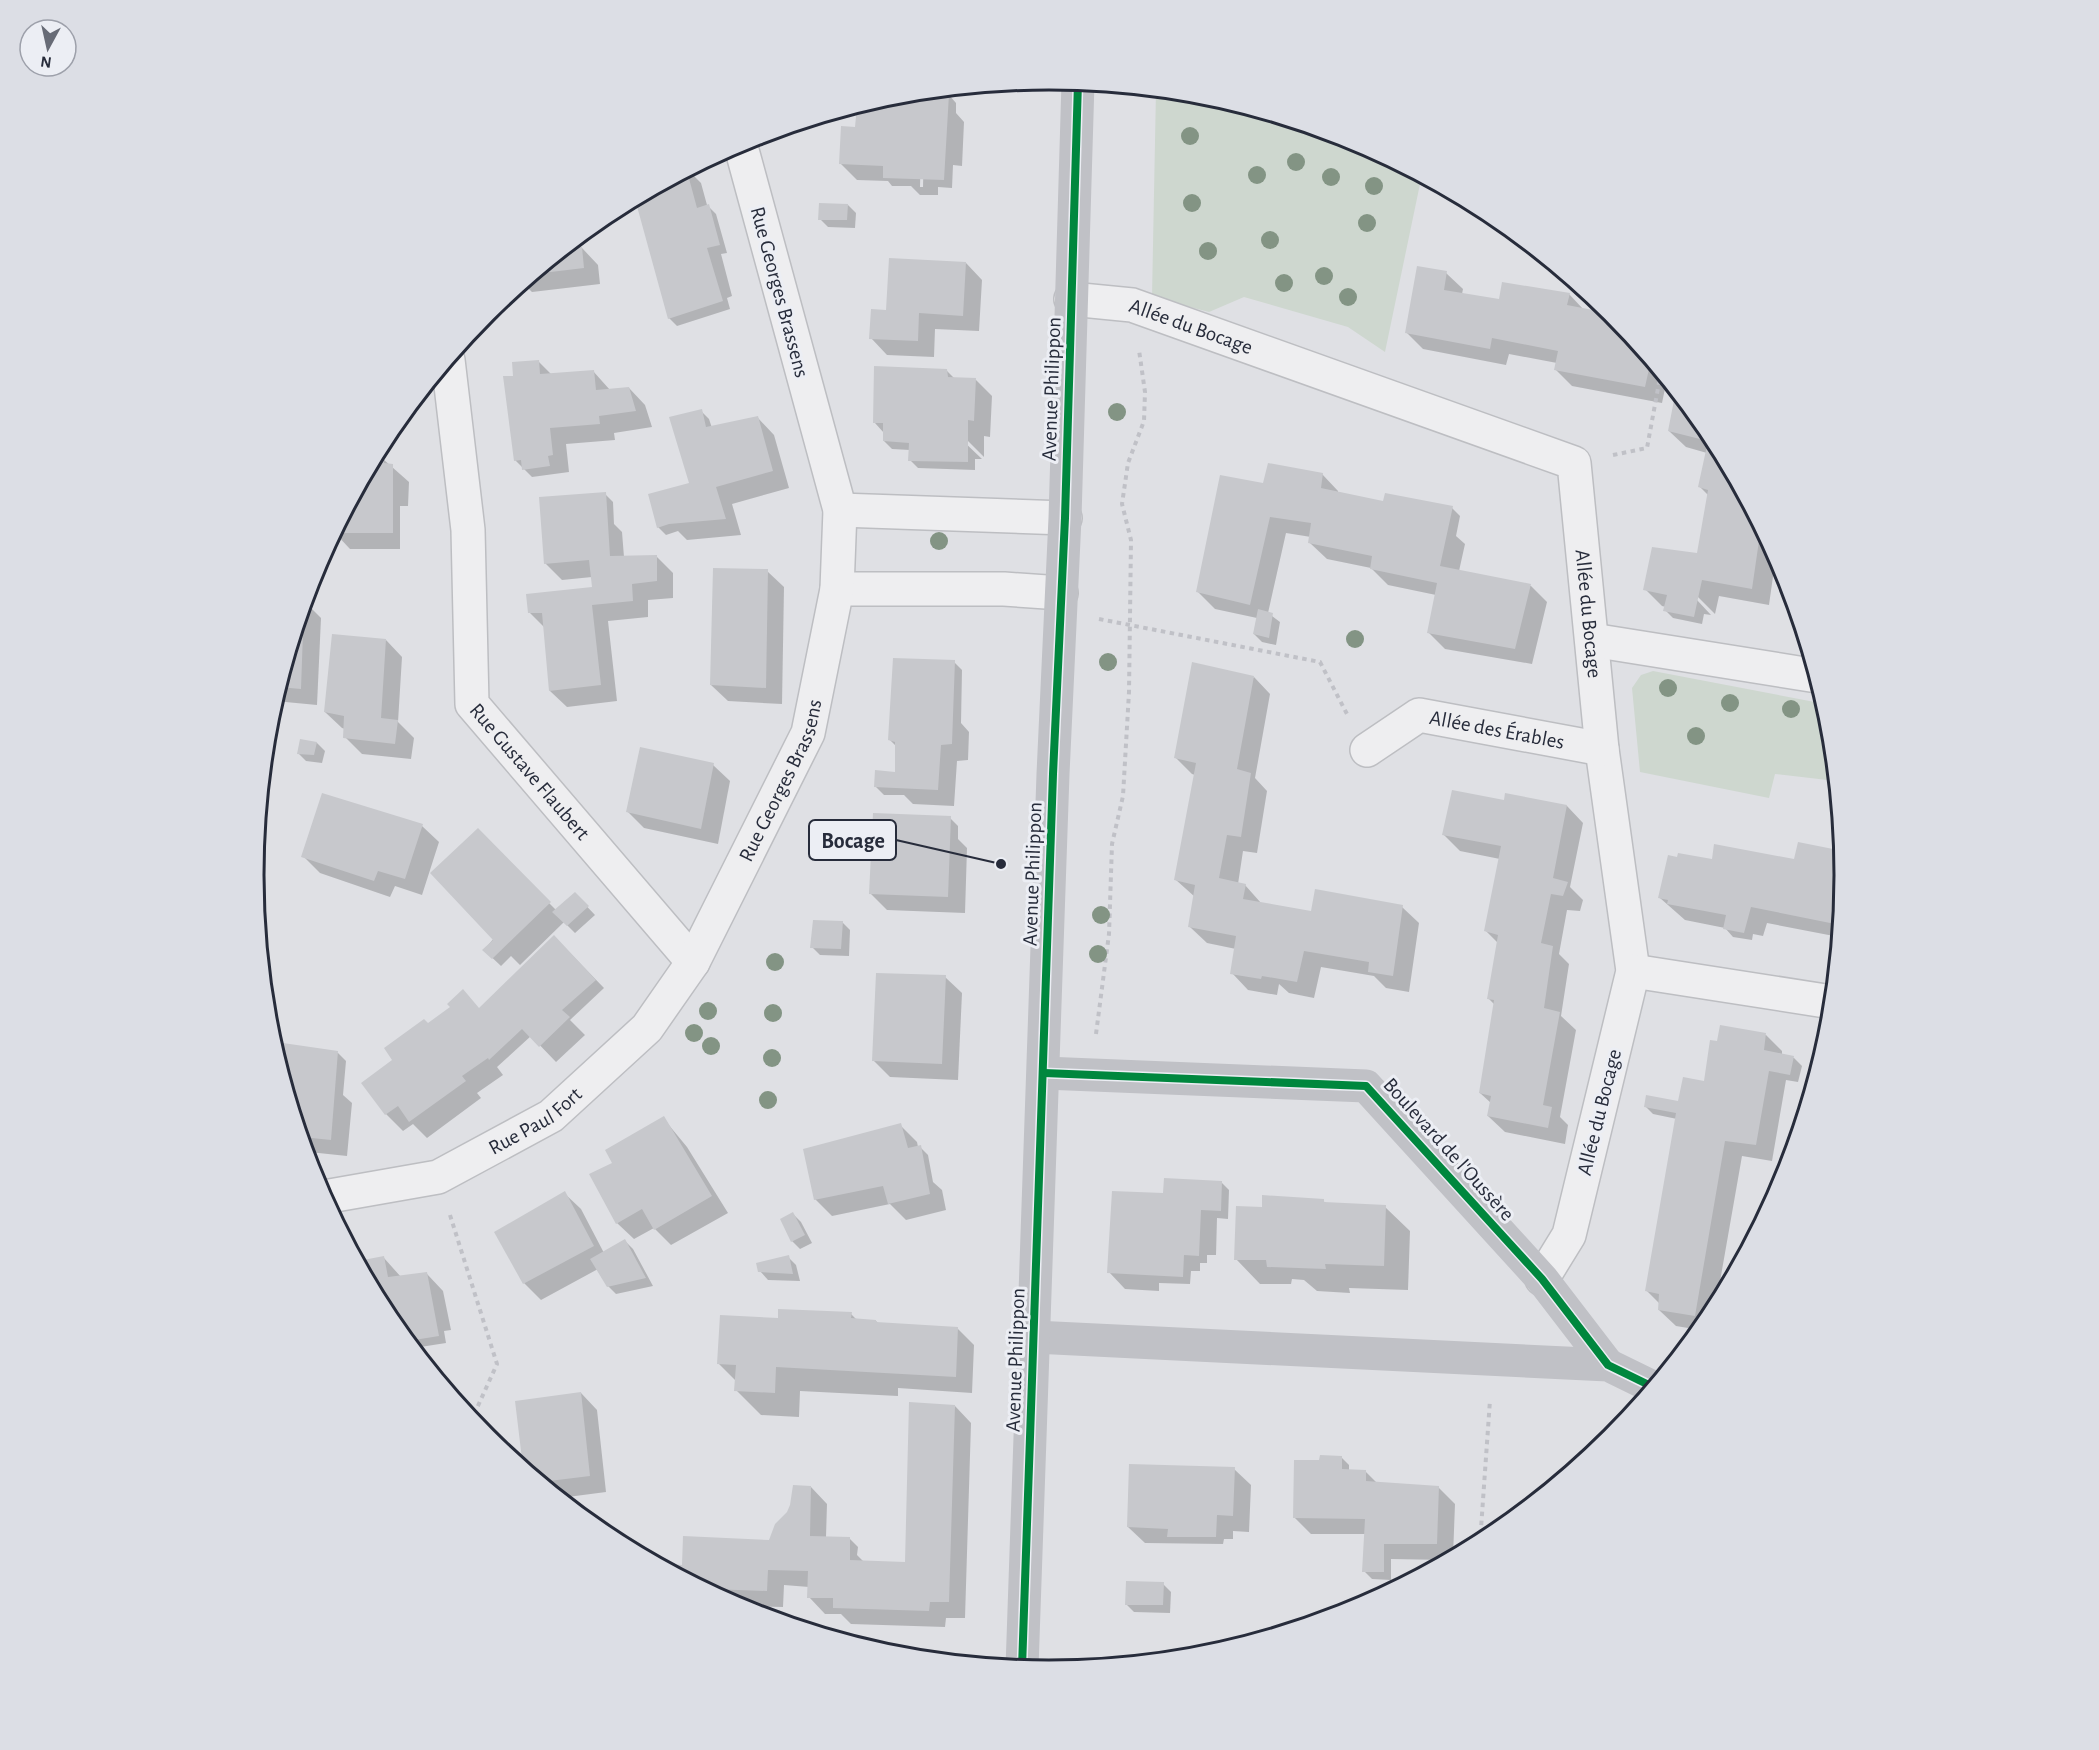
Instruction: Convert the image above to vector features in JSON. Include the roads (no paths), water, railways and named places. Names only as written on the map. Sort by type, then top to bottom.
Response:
[{"type":"street","name":"Avenue Philippon","points":[[1022,1659],[1060,602],[1065,518],[1078,91]]},
{"type":"street","name":"Rue Georges Brassens","points":[[693,962],[808,733],[837,589],[840,510],[743,153]]},
{"type":"street","name":"Allée du Bocage","points":[[1071,299],[1132,305],[1574,463],[1602,749],[1633,971],[1569,1235],[1542,1279]]},
{"type":"street","name":"Rue Gustave Flaubert","points":[[449,369],[468,530],[472,704],[693,962]]},
{"type":"street","points":[[840,510],[1065,518]]},
{"type":"street","points":[[837,589],[1004,589],[1060,602]]},
{"type":"street","points":[[1592,640],[1809,675]]},
{"type":"street","name":"Allée des Érables","points":[[1367,750],[1419,715],[1602,749]]},
{"type":"street","name":"Rue Paul Fort","points":[[333,1195],[438,1177],[551,1116],[647,1028],[693,962]]},
{"type":"street","points":[[1633,971],[1824,1001]]},
{"type":"street","name":"Boulevard de l'Oussère","points":[[1044,1073],[1091,1073],[1366,1086],[1542,1279],[1608,1365]]},
{"type":"street","name":"Boulevard de l'Oussère","points":[[1034,1337],[1608,1365],[1647,1384]]},
{"type":"place","name":"Bocage","points":[[1001,864]]}]
